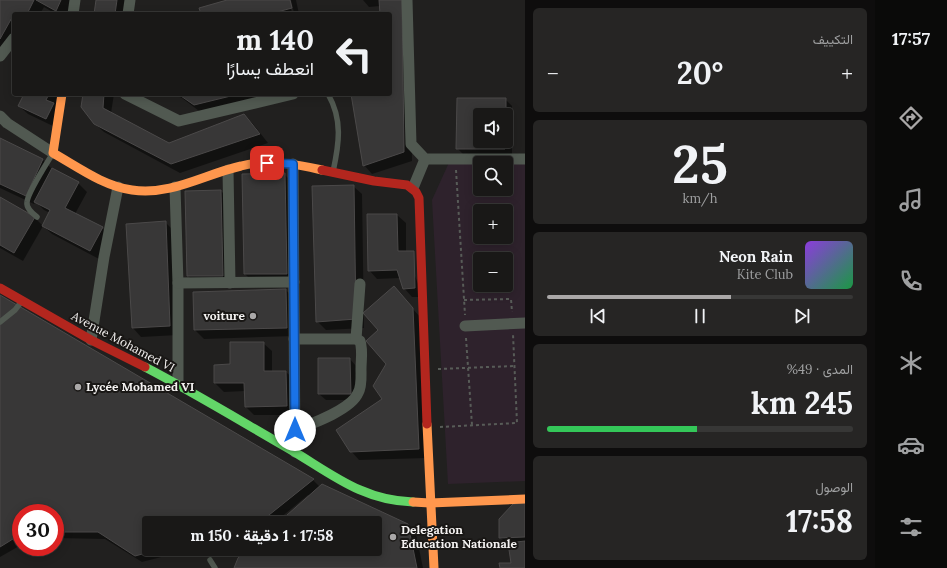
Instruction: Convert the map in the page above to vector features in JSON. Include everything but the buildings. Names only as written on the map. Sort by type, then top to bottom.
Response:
[{"type":"street","points":[[73,12],[75,0]]},
{"type":"street","points":[[128,12],[130,0]]},
{"type":"street","points":[[408,0],[411,144],[425,159],[525,159]]},
{"type":"street","points":[[0,56],[12,41]]},
{"type":"street","points":[[53,153],[62,96]]},
{"type":"street","points":[[129,96],[179,121],[285,96]]},
{"type":"street","points":[[0,116],[7,123],[53,153],[118,187],[144,191],[175,187],[228,170],[251,164],[267,163],[293,164],[376,181],[406,185],[413,188],[417,192],[419,198],[430,503],[434,568]]},
{"type":"street","points":[[413,188],[425,159]]},
{"type":"street","points":[[293,164],[295,452]]},
{"type":"street","points":[[228,170],[230,283]]},
{"type":"street","points":[[91,340],[104,257],[118,187]]},
{"type":"street","points":[[175,187],[178,283],[178,384]]},
{"type":"street","points":[[178,283],[294,282]]},
{"type":"street","points":[[356,339],[360,284]]},
{"type":"street","name":"Avenue Mohamed VI","points":[[0,288],[91,340],[178,384],[295,452],[343,482],[367,494],[402,502],[430,503],[525,498]]},
{"type":"street","points":[[466,326],[525,324]]},
{"type":"street","points":[[294,339],[356,339],[360,341],[362,348],[361,386],[358,395],[352,401],[326,418],[295,430]]},
{"type":"lane","points":[[329,96],[333,102],[337,116],[339,143],[333,172]]},
{"type":"lane","points":[[37,217],[29,210],[27,202],[53,153]]},
{"type":"lane","points":[[0,322],[15,310],[22,300]]},
{"type":"lane","points":[[210,560],[214,568]]},
{"type":"path","points":[[455,159],[472,425]]},
{"type":"path","points":[[428,427],[517,423],[511,299],[464,300]]},
{"type":"path","points":[[425,370],[514,366]]},
{"type":"shaded area","points":[[525,155],[525,481],[448,484],[432,200],[452,156]]},
{"type":"traffic: fast","points":[[145,367],[216,406],[346,483],[377,496],[413,502]]},
{"type":"traffic: slow","points":[[62,96],[53,153],[91,175],[121,188],[146,191],[160,190],[188,183],[241,166],[261,163],[292,164],[322,170]]},
{"type":"traffic: slow","points":[[427,424],[434,568]]},
{"type":"traffic: slow","points":[[413,502],[430,503],[525,499]]},
{"type":"traffic: jam","points":[[322,170],[374,181],[407,185],[416,192],[419,198],[427,424]]},
{"type":"traffic: jam","points":[[0,288],[91,340],[145,367]]},
{"type":"place","name":"voiture","points":[[253,316]]},
{"type":"place","name":"Lycée Mohamed VI","points":[[78,387]]},
{"type":"place","name":"Delegation Education Nationale","points":[[393,537]]},
{"type":"route","points":[[267,163],[293,164],[295,430]]}]
